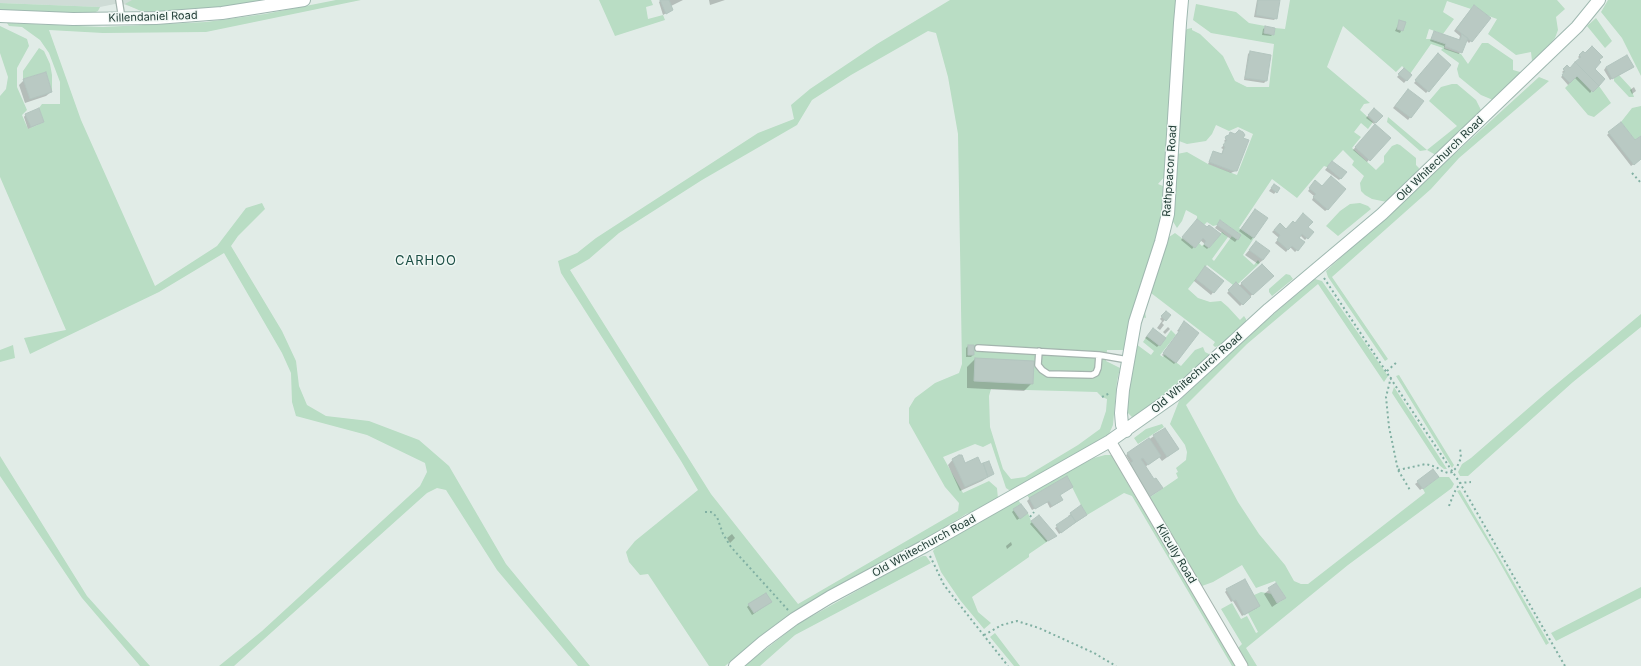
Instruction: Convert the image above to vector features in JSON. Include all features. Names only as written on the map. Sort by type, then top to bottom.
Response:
[{"type":"street","name":"Killendaniel Road","points":[[0,16],[73,19],[122,19],[222,13],[304,0]]},
{"type":"street","name":"Rathpeacon Road","points":[[1126,431],[1122,424],[1121,413],[1128,360],[1139,307],[1161,242],[1168,214],[1182,0]]},
{"type":"street","name":"Old Whitechurch Road","points":[[735,666],[763,642],[794,619],[830,597],[1110,441],[1126,431],[1174,395],[1269,309],[1382,214],[1457,144],[1576,27],[1589,14],[1599,0]]},
{"type":"street","name":"Kilcully Road","points":[[1110,441],[1242,666]]},
{"type":"lane","points":[[119,0],[122,19]]},
{"type":"lane","points":[[978,348],[1099,355],[1128,360]]},
{"type":"lane","points":[[1039,351],[1038,365],[1048,374],[1092,375],[1098,368],[1099,355]]},
{"type":"path","points":[[1632,173],[1641,183]]},
{"type":"path","points":[[1318,269],[1460,483],[1565,666]]},
{"type":"path","points":[[1387,371],[1397,362]]},
{"type":"path","points":[[1391,377],[1386,396],[1389,427],[1398,470],[1410,490]]},
{"type":"path","points":[[1398,470],[1426,464],[1448,473],[1452,472],[1457,467],[1461,458],[1460,448]]},
{"type":"path","points":[[1460,483],[1471,482]]},
{"type":"path","points":[[1449,506],[1460,483]]},
{"type":"path","points":[[705,512],[711,512],[717,517],[723,534],[731,547],[788,610]]},
{"type":"path","points":[[1030,517],[1034,512]]},
{"type":"path","points":[[931,556],[944,585],[1008,666]]},
{"type":"path","points":[[984,635],[1002,625],[1017,621],[1040,628],[1094,653],[1116,666]]},
{"type":"shaded area","points":[[0,0],[239,0],[135,8],[120,3],[100,7],[0,3]]},
{"type":"green space","points":[[132,0],[276,0],[243,6],[143,12],[125,4]]},
{"type":"green space","points":[[336,0],[361,0],[206,32],[103,33],[49,30],[81,120],[155,286],[217,246],[246,208],[262,203],[265,209],[238,236],[231,246],[282,331],[296,361],[299,386],[307,405],[326,416],[369,421],[419,440],[449,466],[506,564],[590,666],[578,666],[497,570],[446,490],[437,488],[427,493],[234,666],[219,666],[262,631],[420,486],[427,472],[425,463],[367,435],[296,416],[292,402],[291,373],[282,353],[224,253],[159,292],[30,354],[24,338],[66,330],[0,177],[0,96],[6,89],[8,77],[0,53],[0,26],[27,39],[29,46],[17,68],[17,87],[27,110],[22,115],[28,129],[44,122],[39,108],[42,104],[60,104],[60,82],[49,53],[40,40],[22,27],[9,26],[7,23],[103,27],[206,22],[265,14]]},
{"type":"green space","points":[[599,0],[651,0],[653,5],[646,7],[648,19],[663,15],[665,20],[615,36]]},
{"type":"green space","points":[[950,0],[1176,0],[1166,175],[1158,184],[1163,186],[1166,204],[1124,350],[1107,350],[1106,361],[1120,368],[1117,381],[1113,425],[1109,434],[1016,489],[1009,490],[1006,488],[991,443],[983,447],[975,444],[943,457],[963,493],[989,481],[997,488],[998,499],[966,514],[941,530],[844,582],[795,611],[770,629],[725,666],[709,666],[648,574],[640,575],[629,562],[626,552],[635,541],[698,490],[561,273],[558,261],[577,253],[596,238],[758,133],[794,119],[791,105],[810,89],[877,44]],"holes":[[[928,31],[936,33],[948,77],[958,134],[962,364],[959,373],[935,383],[915,398],[909,408],[909,423],[945,487],[959,503],[958,511],[798,604],[711,494],[570,270],[589,259],[619,233],[702,180],[797,125],[812,100],[851,75]],[[991,389],[1097,392],[1102,397],[1107,399],[1106,411],[1100,429],[1078,445],[1025,477],[1011,479],[1003,469],[990,427],[989,396]]]},
{"type":"green space","points":[[1290,0],[1557,0],[1565,9],[1556,17],[1558,30],[1555,38],[1544,51],[1532,61],[1531,52],[1516,55],[1488,34],[1497,19],[1486,15],[1474,5],[1471,9],[1447,1],[1443,12],[1454,19],[1443,34],[1429,29],[1426,39],[1431,39],[1446,44],[1444,48],[1461,54],[1468,64],[1482,43],[1488,43],[1513,60],[1513,70],[1520,72],[1520,74],[1493,100],[1481,95],[1459,77],[1457,69],[1459,63],[1441,50],[1443,48],[1431,44],[1410,74],[1402,66],[1396,72],[1343,26],[1327,67],[1370,103],[1364,104],[1360,110],[1373,122],[1368,129],[1361,123],[1354,132],[1361,137],[1352,148],[1376,170],[1384,162],[1384,156],[1392,146],[1397,144],[1400,145],[1416,158],[1416,165],[1419,168],[1418,172],[1387,202],[1372,199],[1361,191],[1360,183],[1364,176],[1352,165],[1354,161],[1343,150],[1327,167],[1324,166],[1297,198],[1272,179],[1239,228],[1254,238],[1243,255],[1254,265],[1258,260],[1260,263],[1238,284],[1236,282],[1233,285],[1207,265],[1188,289],[1198,298],[1210,302],[1221,301],[1240,320],[1244,316],[1246,319],[1246,323],[1221,345],[1215,347],[1213,345],[1215,342],[1151,293],[1145,312],[1146,318],[1142,317],[1166,236],[1169,237],[1175,233],[1195,248],[1199,243],[1202,246],[1204,244],[1209,248],[1222,232],[1228,237],[1212,259],[1214,261],[1232,236],[1238,240],[1241,235],[1220,220],[1217,225],[1213,226],[1207,222],[1204,225],[1197,219],[1197,216],[1186,210],[1182,221],[1177,228],[1172,220],[1177,154],[1187,152],[1208,164],[1237,175],[1253,134],[1238,127],[1229,131],[1216,125],[1212,134],[1206,141],[1187,144],[1179,141],[1177,137],[1185,32],[1187,29],[1192,28],[1192,30],[1200,34],[1223,56],[1235,81],[1247,87],[1269,87],[1274,44],[1211,33],[1193,20],[1196,4],[1236,12],[1249,23],[1265,26],[1264,33],[1274,35],[1275,28],[1285,29]]},
{"type":"green space","points":[[1608,0],[1641,0],[1641,76],[1622,38],[1601,12]]},
{"type":"green space","points":[[0,3],[100,7],[98,11],[93,13],[6,11],[0,10]]},
{"type":"green space","points":[[1596,18],[1612,41],[1605,48],[1587,26]]},
{"type":"green space","points":[[39,48],[44,51],[50,64],[52,75],[52,92],[46,72],[23,79],[23,71]]},
{"type":"green space","points":[[1619,75],[1631,88],[1634,97],[1629,97],[1614,81],[1614,78]]},
{"type":"green space","points":[[1577,76],[1592,92],[1599,86],[1611,103],[1594,117],[1588,115],[1565,88]]},
{"type":"green space","points":[[1539,77],[1549,81],[1459,158],[1431,189],[1332,277],[1388,359],[1385,361],[1328,277],[1326,271]]},
{"type":"green space","points":[[1457,84],[1476,100],[1481,110],[1479,114],[1437,154],[1427,150],[1457,126],[1429,101],[1441,87]]},
{"type":"green space","points":[[1641,106],[1641,136],[1635,140],[1621,122],[1632,108]]},
{"type":"green space","points":[[1388,117],[1427,150],[1420,151],[1387,122]]},
{"type":"green space","points":[[1360,203],[1371,209],[1338,236],[1326,226],[1340,211],[1350,204]]},
{"type":"green space","points":[[1286,274],[1290,275],[1293,279],[1272,296],[1269,289]]},
{"type":"green space","points":[[1315,279],[1322,281],[1388,376],[1384,382],[1318,284],[1247,344],[1186,405],[1238,502],[1259,534],[1285,565],[1294,581],[1301,584],[1308,584],[1425,493],[1423,489],[1439,477],[1449,477],[1454,484],[1452,488],[1348,565],[1246,648],[1257,666],[1248,666],[1238,648],[1242,644],[1221,609],[1232,603],[1241,619],[1247,616],[1256,633],[1258,632],[1248,613],[1254,595],[1261,592],[1272,594],[1278,603],[1286,598],[1275,581],[1256,588],[1242,565],[1213,582],[1202,586],[1145,493],[1146,492],[1150,497],[1178,478],[1176,468],[1186,460],[1187,452],[1185,445],[1170,424],[1179,401],[1276,312]]},
{"type":"green space","points":[[1641,314],[1641,327],[1573,382],[1468,476],[1460,476],[1458,472],[1462,464]]},
{"type":"green space","points":[[1171,330],[1176,335],[1160,355],[1163,357],[1165,354],[1181,366],[1195,350],[1203,347],[1209,356],[1141,414],[1132,417],[1126,411],[1125,406],[1136,344],[1151,355],[1154,351],[1143,342],[1147,336],[1160,346]]},
{"type":"green space","points":[[13,345],[15,358],[0,362],[0,350]]},
{"type":"green space","points":[[1399,375],[1454,465],[1452,468],[1396,376]]},
{"type":"green space","points":[[1394,387],[1447,469],[1444,469],[1439,465],[1392,393]]},
{"type":"green space","points":[[1162,424],[1164,427],[1138,444],[1134,438],[1146,429]]},
{"type":"green space","points":[[1111,455],[1116,459],[1128,484],[1236,666],[1232,666],[1132,496],[1124,493],[1087,515],[1067,477],[1029,498],[1027,495],[1094,458]]},
{"type":"green space","points":[[0,456],[87,596],[150,666],[140,666],[82,598],[0,476]]},
{"type":"green space","points":[[1460,490],[1549,643],[1546,645],[1495,554],[1457,491]]},
{"type":"green space","points":[[1018,500],[1021,504],[1013,509],[1020,518],[1028,513],[1031,521],[1048,541],[1029,554],[1029,557],[972,597],[978,612],[991,623],[984,629],[960,600],[941,572],[933,551],[940,543]]},
{"type":"green space","points":[[926,556],[931,563],[795,635],[760,666],[744,666],[798,624],[901,566]]},
{"type":"green space","points":[[1641,587],[1641,598],[1556,641],[1551,633]]},
{"type":"green space","points":[[995,633],[1020,666],[1014,666],[990,637]]},
{"type":"building","points":[[660,0],[669,0],[673,10],[666,14]]},
{"type":"building","points":[[1258,0],[1280,0],[1277,19],[1256,15]]},
{"type":"building","points":[[1474,5],[1491,18],[1472,42],[1456,29]]},
{"type":"building","points":[[1399,20],[1406,22],[1403,31],[1397,29]]},
{"type":"building","points":[[1265,26],[1275,28],[1274,35],[1264,33]]},
{"type":"building","points":[[1434,31],[1460,40],[1462,34],[1468,38],[1462,53],[1445,46],[1446,44],[1431,39]]},
{"type":"building","points":[[1592,46],[1603,57],[1599,60],[1601,62],[1595,69],[1605,79],[1599,86],[1575,62],[1581,57],[1579,55],[1583,51],[1585,53]]},
{"type":"building","points":[[1250,51],[1271,55],[1267,81],[1245,78]]},
{"type":"building","points":[[1438,53],[1451,65],[1429,92],[1415,80]]},
{"type":"building","points":[[1627,55],[1634,67],[1612,79],[1606,67]]},
{"type":"building","points":[[1575,62],[1599,86],[1593,92],[1577,76],[1570,83],[1562,75],[1565,71],[1563,69],[1567,65],[1570,68]]},
{"type":"building","points":[[1404,68],[1412,75],[1407,81],[1398,74]]},
{"type":"building","points":[[46,72],[52,92],[30,99],[23,79]]},
{"type":"building","points":[[1408,89],[1424,101],[1411,118],[1395,106]]},
{"type":"building","points":[[39,108],[44,122],[31,127],[25,114]]},
{"type":"building","points":[[1374,108],[1383,116],[1376,123],[1368,115]]},
{"type":"building","points":[[1621,122],[1635,140],[1641,136],[1641,159],[1634,165],[1608,132]]},
{"type":"building","points":[[1375,124],[1391,138],[1370,161],[1355,147]]},
{"type":"building","points":[[1239,130],[1245,135],[1243,138],[1249,140],[1237,171],[1233,171],[1209,162],[1213,151],[1222,154],[1225,147],[1223,145],[1227,140],[1225,138],[1226,136],[1229,135],[1230,132],[1235,134]]},
{"type":"building","points":[[1332,161],[1347,172],[1341,179],[1327,167]]},
{"type":"building","points":[[1331,176],[1346,189],[1328,210],[1313,197],[1316,194],[1309,188],[1315,180],[1322,186]]},
{"type":"building","points":[[1274,184],[1280,188],[1277,193],[1271,188]]},
{"type":"building","points":[[1255,209],[1268,218],[1254,238],[1241,229]]},
{"type":"building","points":[[1303,213],[1313,222],[1308,227],[1314,232],[1308,239],[1302,234],[1299,238],[1305,242],[1298,251],[1292,246],[1288,250],[1277,240],[1280,235],[1274,230],[1280,223],[1286,229],[1293,221],[1295,223]]},
{"type":"building","points":[[1197,219],[1207,227],[1209,225],[1221,234],[1209,248],[1204,244],[1206,241],[1203,238],[1195,248],[1182,237]]},
{"type":"building","points":[[1220,220],[1241,235],[1238,240],[1217,225]]},
{"type":"building","points":[[1256,241],[1270,251],[1263,260],[1249,250]]},
{"type":"building","points":[[1262,264],[1274,276],[1253,295],[1241,283]]},
{"type":"building","points":[[1205,266],[1224,281],[1214,293],[1196,279]]},
{"type":"building","points":[[1236,282],[1251,297],[1243,305],[1228,290]]},
{"type":"building","points":[[1166,311],[1171,315],[1166,321],[1161,316]]},
{"type":"building","points":[[1184,321],[1199,333],[1176,363],[1163,353],[1180,330],[1179,329]]},
{"type":"building","points":[[1153,328],[1166,338],[1160,346],[1147,336]]},
{"type":"building","points":[[968,345],[974,345],[974,355],[968,355]]},
{"type":"building","points":[[975,358],[1034,361],[1033,384],[974,381]]},
{"type":"building","points":[[1165,428],[1179,449],[1167,457],[1153,435]]},
{"type":"building","points":[[1149,438],[1161,456],[1148,465],[1143,458],[1141,459],[1154,479],[1156,478],[1163,488],[1149,497],[1128,465],[1133,461],[1127,453]]},
{"type":"building","points":[[962,455],[965,463],[978,457],[981,464],[983,463],[988,477],[965,487],[952,459]]},
{"type":"building","points":[[989,461],[994,474],[988,477],[983,463]]},
{"type":"building","points":[[1433,469],[1439,477],[1423,489],[1417,481]]},
{"type":"building","points":[[1067,476],[1073,487],[1060,495],[1063,500],[1052,506],[1049,501],[1035,509],[1029,498]]},
{"type":"building","points":[[1021,504],[1028,513],[1020,519],[1013,509]]},
{"type":"building","points":[[1081,505],[1087,515],[1076,522],[1070,513]]},
{"type":"building","points":[[1039,515],[1057,536],[1048,541],[1031,521]]},
{"type":"building","points":[[1071,515],[1076,522],[1061,533],[1056,525]]},
{"type":"building","points":[[1245,579],[1260,606],[1244,615],[1236,600],[1233,601],[1226,589]]},
{"type":"building","points":[[1276,583],[1286,598],[1277,603],[1268,588]]},
{"type":"building","points":[[766,593],[772,602],[754,613],[748,604]]},
{"type":"district","name":"CARHOO","points":[[426,261]]}]
